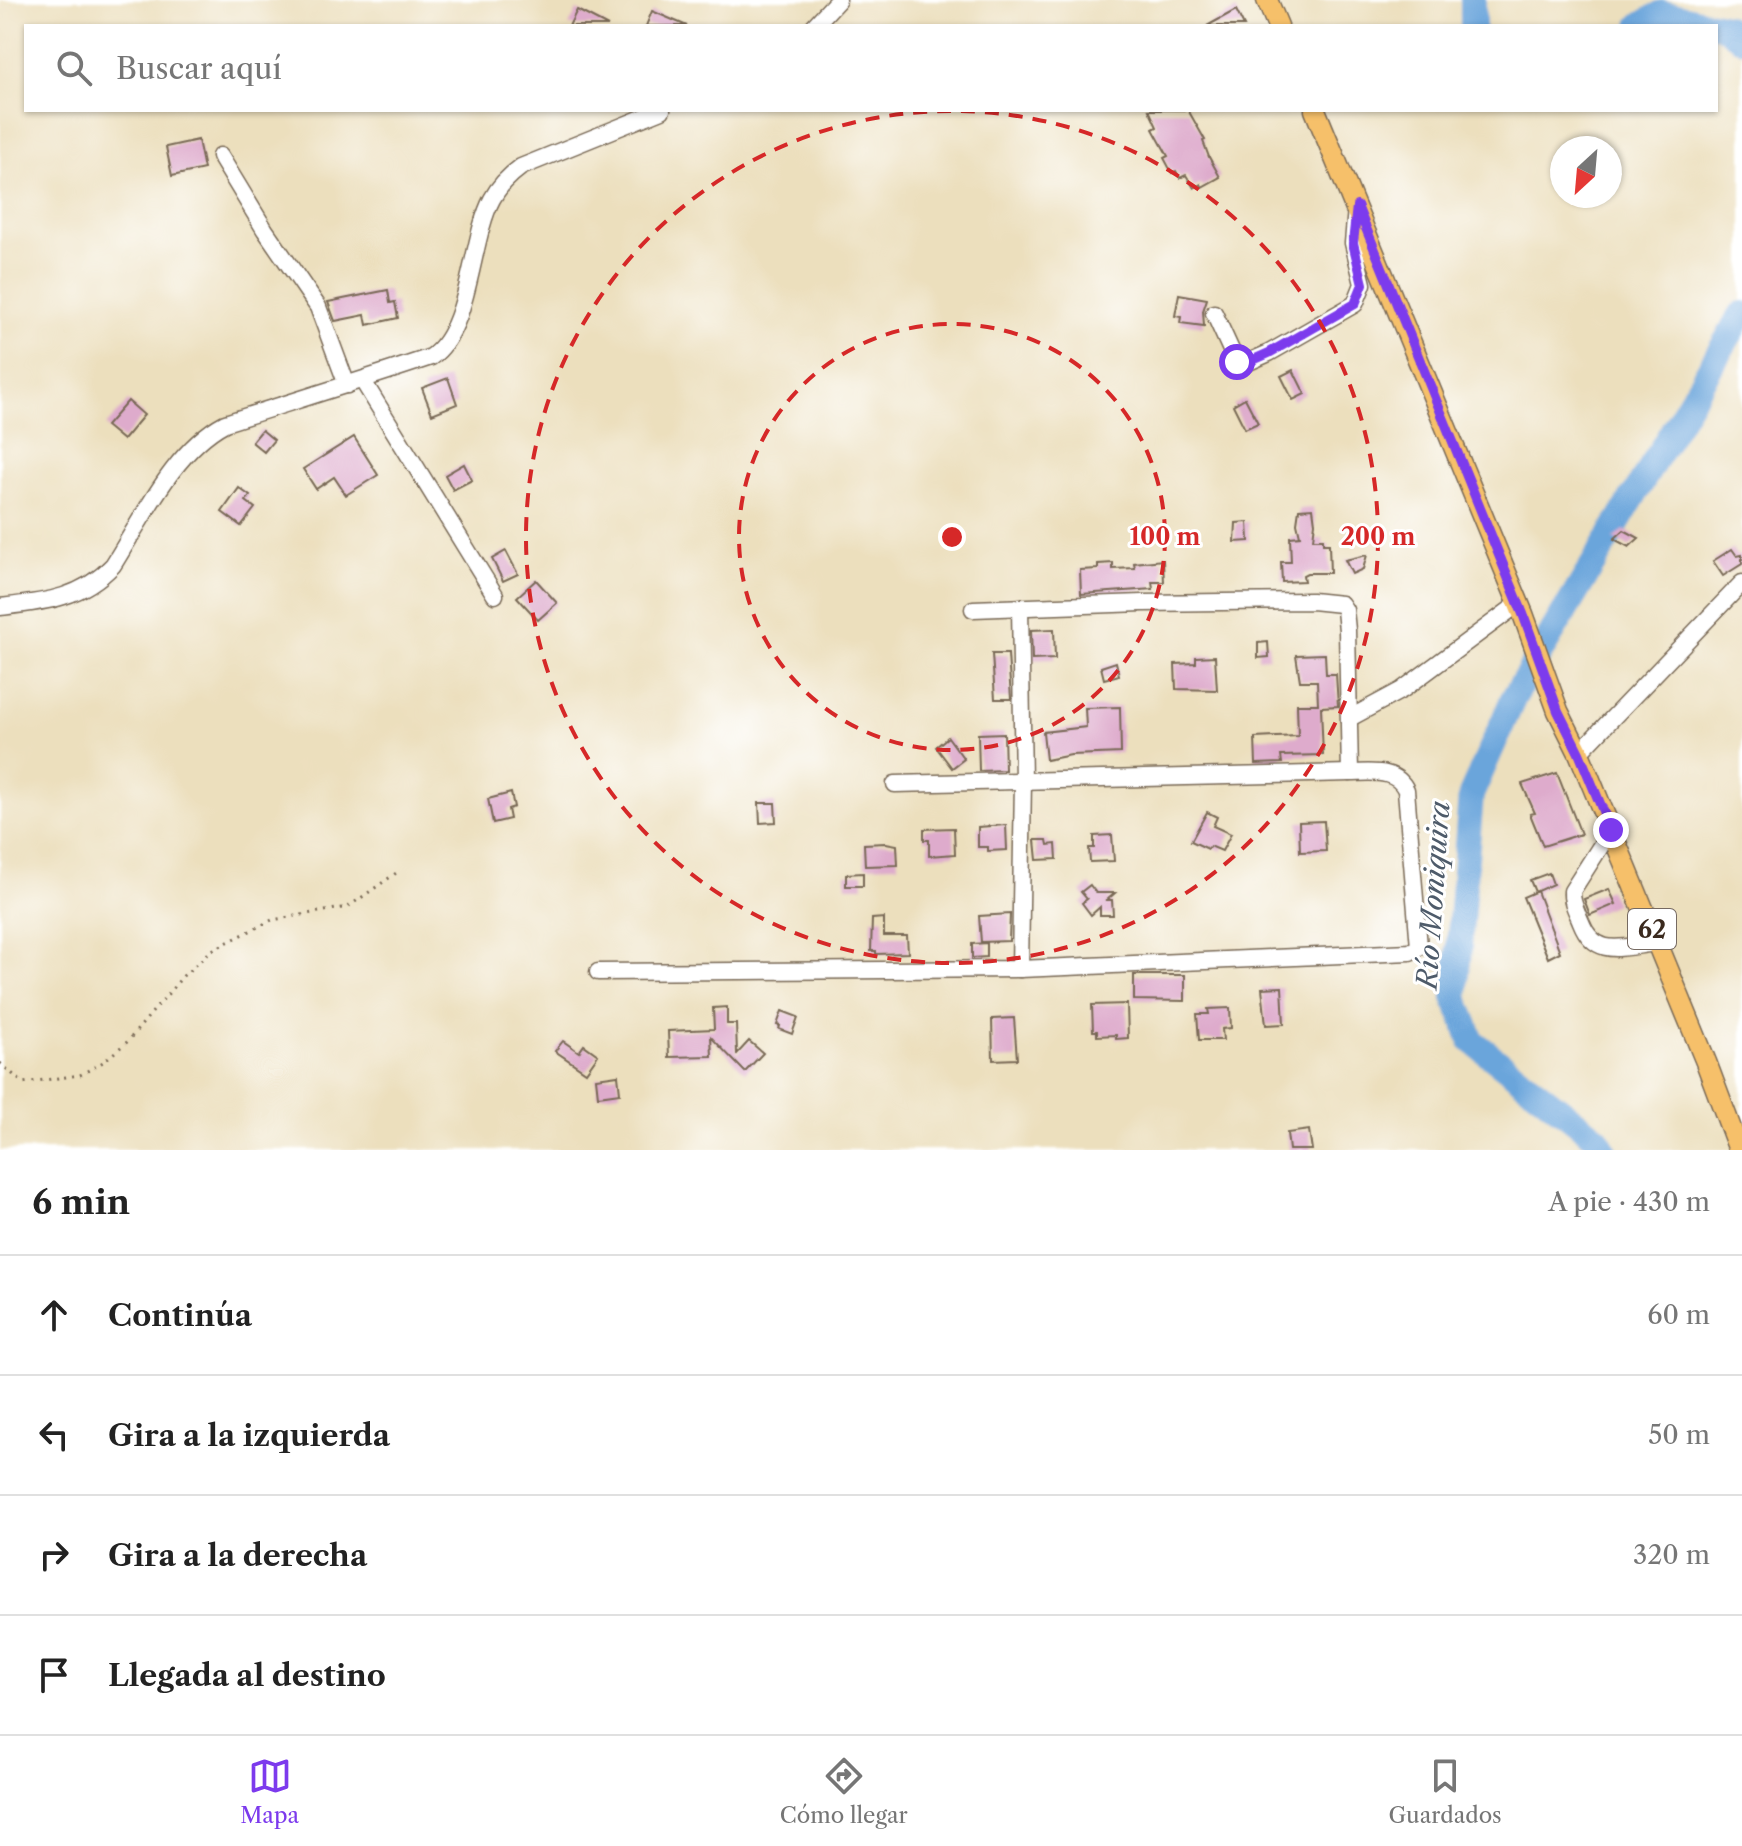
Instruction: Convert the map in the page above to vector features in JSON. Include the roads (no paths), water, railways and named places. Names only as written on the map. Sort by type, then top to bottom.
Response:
[{"type":"main road","points":[[1267,0],[1277,24]]},
{"type":"main road","name":"62","points":[[1316,112],[1357,206],[1520,609],[1558,711],[1611,830],[1739,1150]]},
{"type":"street","points":[[816,24],[838,0]]},
{"type":"street","points":[[0,607],[67,597],[100,579],[113,565],[177,465],[195,444],[214,429],[431,357],[446,342],[459,313],[489,205],[514,172],[573,144],[657,112]]},
{"type":"street","points":[[220,156],[265,230],[318,307],[355,383],[495,595]]},
{"type":"street","points":[[1214,313],[1235,359],[1244,364],[1352,307],[1359,298],[1363,284],[1353,243],[1357,206]]},
{"type":"street","points":[[1579,753],[1742,583]]},
{"type":"street","points":[[973,609],[1158,602],[1312,601],[1341,604],[1345,610],[1347,630],[1350,773]]},
{"type":"street","points":[[1020,607],[1023,780],[1020,969]]},
{"type":"street","points":[[1350,718],[1402,690],[1520,609]]},
{"type":"street","points":[[598,972],[1020,969],[1416,951],[1420,942],[1406,790],[1400,780],[1392,775],[1350,773],[895,784]]},
{"type":"street","points":[[1611,830],[1572,891],[1571,898],[1587,937],[1603,948],[1657,943]]},
{"type":"waterway","name":"Río Moniquira","points":[[1473,0],[1473,24]]},
{"type":"waterway","name":"Río Moniquira","points":[[1643,24],[1662,13],[1712,24]]},
{"type":"waterway","name":"Río Moniquira","points":[[1718,25],[1742,39]]},
{"type":"waterway","name":"Río Moniquira","points":[[1604,1150],[1597,1138],[1472,1041],[1455,997],[1471,795],[1514,697],[1742,314]]}]
